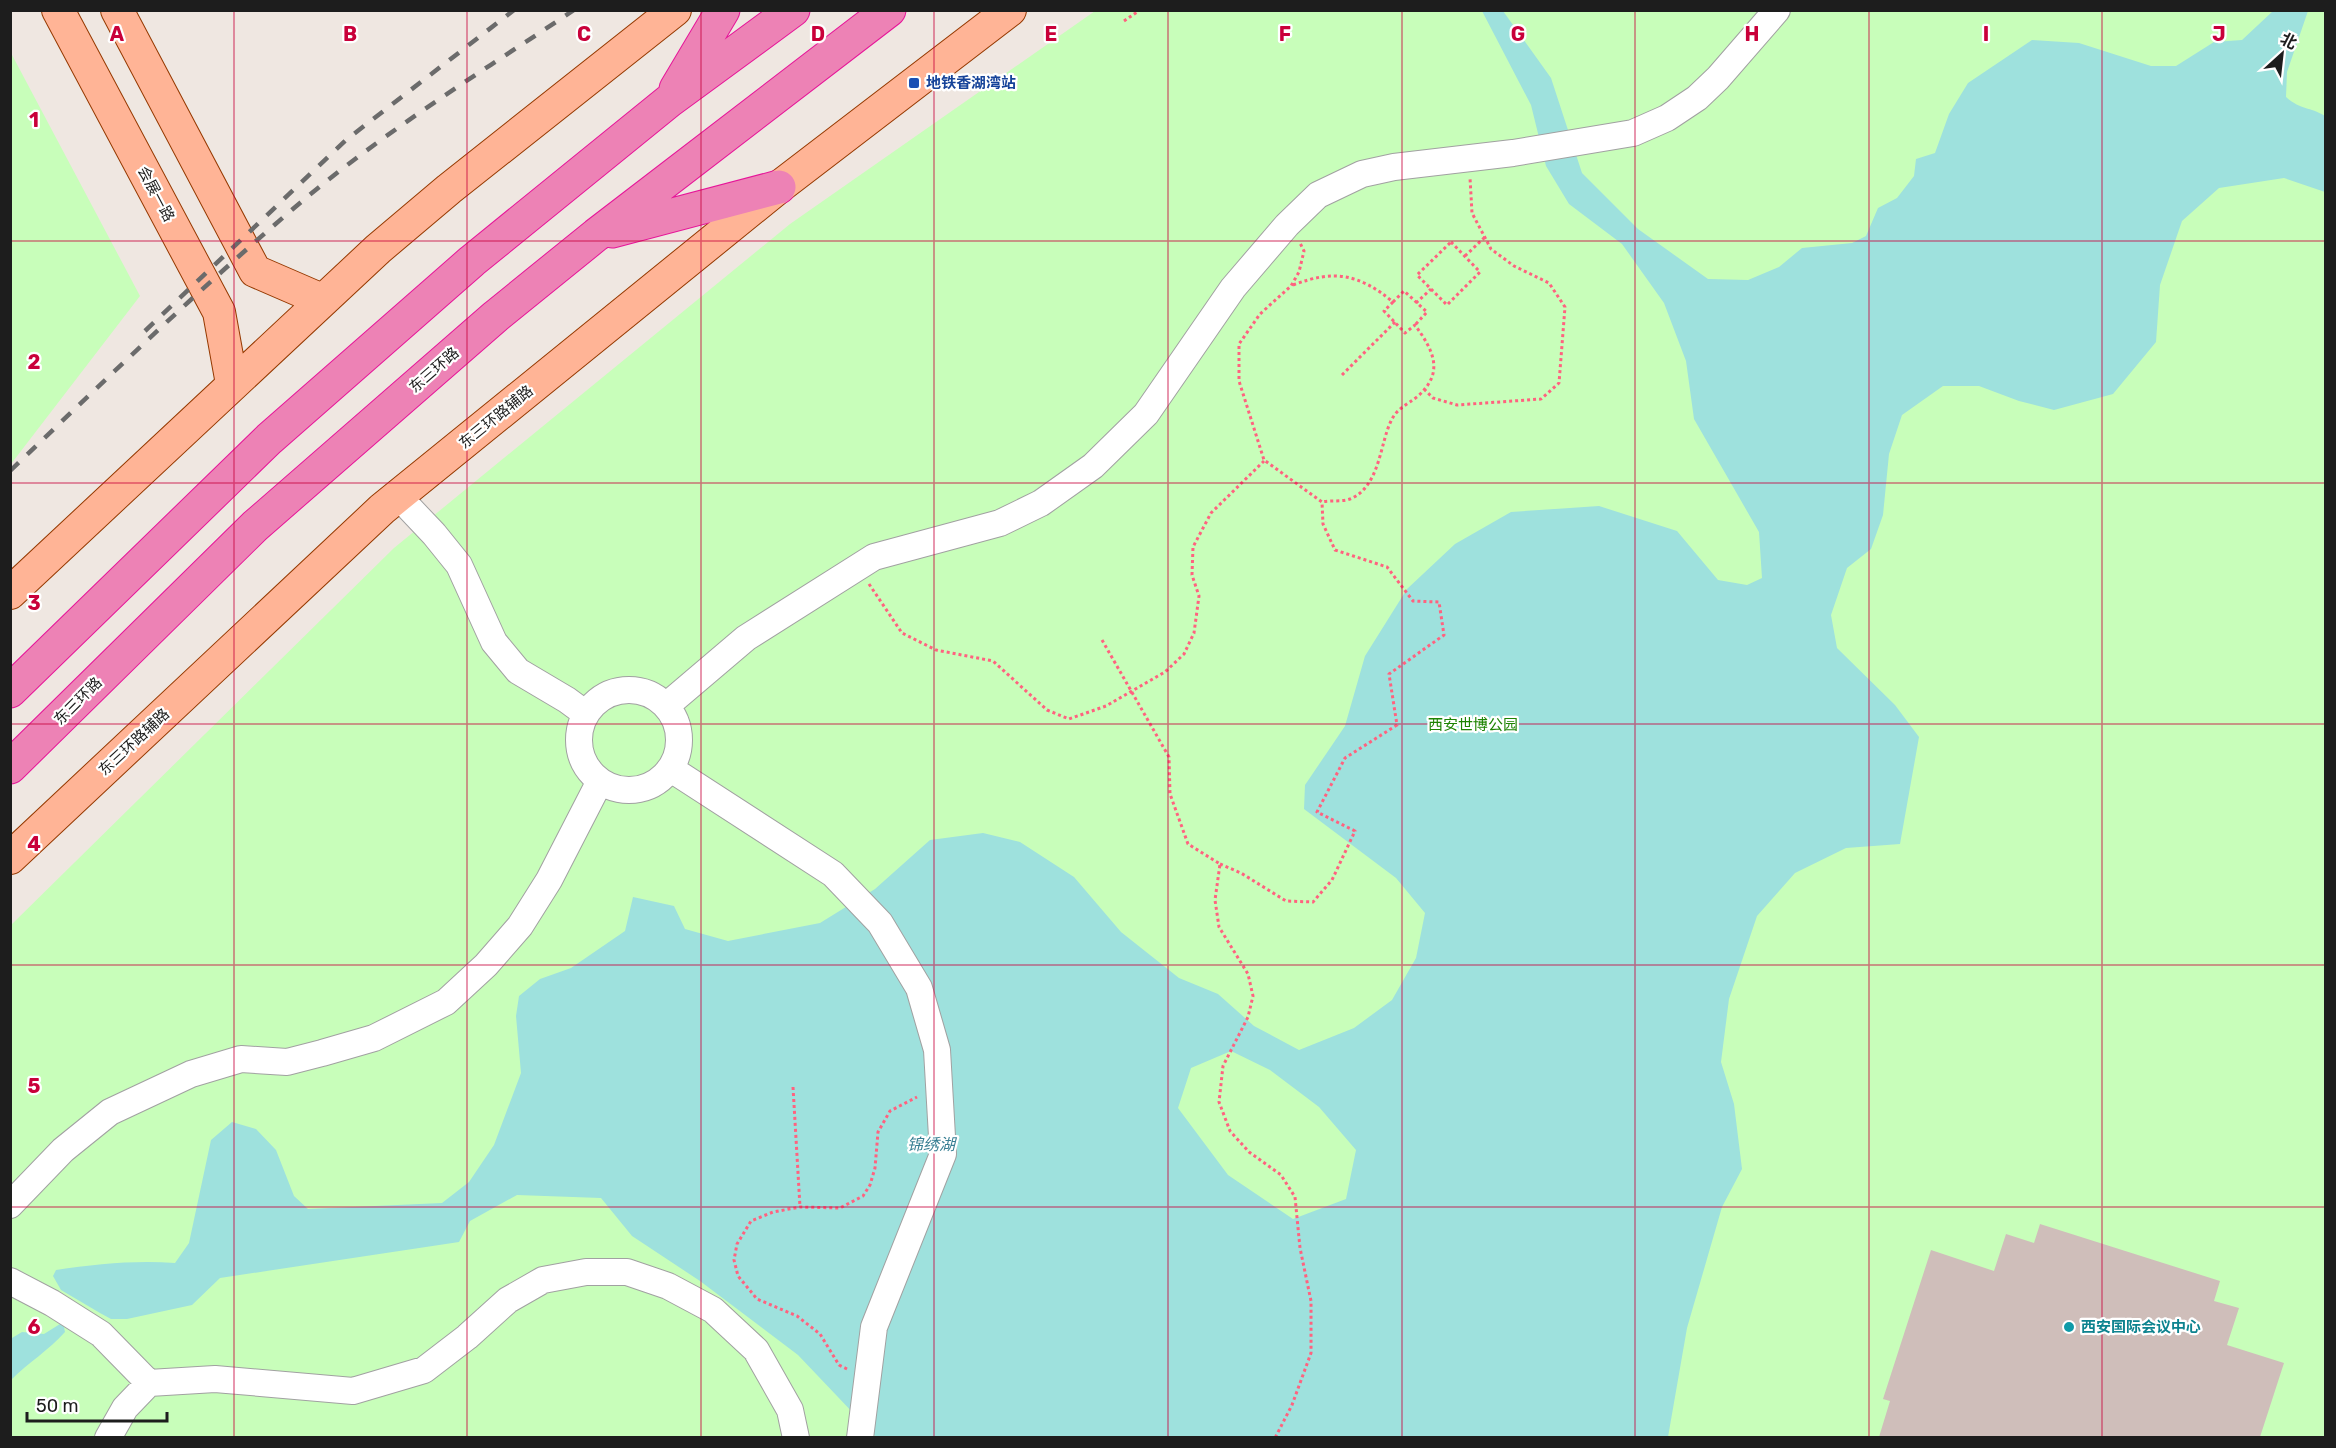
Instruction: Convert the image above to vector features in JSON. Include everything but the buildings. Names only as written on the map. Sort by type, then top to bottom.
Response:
[{"type":"highway","points":[[669,101],[723,10]]},
{"type":"highway","points":[[10,691],[269,439],[472,261],[669,101],[793,10]]},
{"type":"highway","name":"东三环路","points":[[10,767],[255,526],[496,316],[889,10]]},
{"type":"highway","points":[[596,236],[779,186]]},
{"type":"main road","name":"会展一路","points":[[58,10],[219,312],[232,384]]},
{"type":"main road","points":[[117,10],[255,271],[322,300]]},
{"type":"main road","points":[[10,593],[378,249],[449,189],[675,10]]},
{"type":"main road","name":"东三环路辅路","points":[[10,858],[398,496],[779,186],[1010,10]]},
{"type":"lane","points":[[666,706],[746,638],[874,557],[1000,523],[1041,503],[1094,466],[1146,414],[1233,288],[1287,225],[1318,195],[1362,174],[1394,167],[1513,153],[1633,134],[1667,118],[1697,99],[1777,10]]},
{"type":"lane","points":[[398,496],[434,534],[459,565],[494,642],[518,671],[586,714]]},
{"type":"lane","points":[[628,690],[644,692],[659,699],[666,706],[678,726],[680,743],[671,769],[655,785],[639,790],[622,791],[606,786],[592,776],[583,762],[579,746],[580,729],[586,714],[597,701],[612,693],[628,690]]},
{"type":"lane","points":[[671,769],[833,874],[880,923],[919,988],[937,1050],[943,1154],[874,1327],[860,1437]]},
{"type":"lane","points":[[10,1205],[63,1150],[110,1112],[191,1074],[241,1059],[286,1062],[322,1053],[374,1038],[446,1002],[486,965],[520,926],[549,879],[600,781]]},
{"type":"lane","points":[[108,1437],[125,1408],[149,1383],[215,1379],[353,1391],[424,1370],[467,1337],[508,1300],[543,1280],[586,1272],[627,1272],[668,1286],[713,1310],[756,1350],[790,1410],[796,1437]]},
{"type":"lane","points":[[10,1281],[52,1303],[101,1334],[149,1383]]},
{"type":"path","points":[[1124,21],[1140,10]]},
{"type":"path","points":[[1424,390],[1433,398],[1457,405],[1541,399],[1559,383],[1565,307],[1549,283],[1514,266],[1491,249],[1472,213],[1468,159]]},
{"type":"path","points":[[1287,225],[1304,251],[1299,272],[1291,286],[1260,314],[1239,344],[1239,381],[1264,460],[1322,502],[1349,500],[1362,490],[1374,475],[1382,456],[1390,423],[1398,409],[1417,397],[1431,381],[1434,363],[1430,346],[1415,325]]},
{"type":"path","points":[[1465,256],[1485,237]]},
{"type":"path","points":[[1451,242],[1465,256],[1480,272],[1446,305],[1417,275],[1451,242]]},
{"type":"path","points":[[1291,286],[1317,276],[1342,275],[1381,292],[1394,302]]},
{"type":"path","points":[[1416,303],[1431,289]]},
{"type":"path","points":[[1404,291],[1427,312],[1405,333],[1384,311],[1394,302],[1404,291]]},
{"type":"path","points":[[1342,375],[1395,322]]},
{"type":"path","points":[[858,567],[902,633],[936,650],[993,662],[1047,710],[1069,719],[1106,706],[1165,672],[1184,654],[1194,633],[1199,596],[1192,575],[1192,547],[1211,513],[1264,460]]},
{"type":"path","points":[[1102,640],[1168,757],[1170,794],[1188,844],[1286,901],[1313,902],[1332,880],[1355,831],[1317,812],[1345,758],[1397,724],[1389,674],[1444,634],[1439,602],[1413,601],[1388,567],[1335,550],[1323,524],[1322,502]]},
{"type":"path","points":[[1221,864],[1215,900],[1219,927],[1248,974],[1253,996],[1248,1017],[1223,1066],[1219,1102],[1230,1131],[1249,1152],[1281,1176],[1295,1197],[1300,1248],[1311,1301],[1311,1353],[1292,1405],[1275,1437]]},
{"type":"path","points":[[793,1087],[800,1207]]},
{"type":"path","points":[[867,1376],[840,1365],[820,1334],[797,1316],[757,1299],[738,1276],[734,1260],[737,1244],[751,1221],[773,1212],[800,1207],[840,1208],[862,1196],[870,1185],[875,1168],[878,1132],[890,1111],[913,1098],[940,1093]]},
{"type":"green space","name":"西安世博公园","points":[[1095,11],[2325,11],[2325,1437],[11,1438],[11,925],[394,548],[790,224]]},
{"type":"green space","points":[[11,53],[140,296],[10,464]]},
{"type":"water","name":"锦绣湖","points":[[1482,11],[1503,11],[1551,78],[1582,173],[1638,229],[1708,279],[1748,280],[1779,267],[1802,248],[1852,243],[1866,236],[1878,208],[1897,198],[1914,176],[1916,159],[1935,153],[1949,114],[1968,83],[2032,40],[2079,43],[2151,66],[2176,66],[2214,42],[2242,40],[2273,11],[2308,11],[2287,72],[2286,97],[2325,116],[2325,192],[2284,178],[2219,188],[2182,221],[2160,285],[2156,342],[2113,394],[2054,410],[2019,401],[1979,386],[1943,386],[1902,415],[1889,454],[1883,515],[1871,549],[1847,568],[1831,615],[1837,648],[1895,705],[1919,737],[1900,844],[1846,848],[1795,873],[1757,916],[1729,999],[1721,1062],[1734,1104],[1742,1169],[1722,1207],[1687,1328],[1668,1437],[876,1437],[798,1355],[700,1281],[632,1236],[601,1198],[517,1195],[470,1221],[459,1242],[220,1278],[192,1305],[127,1319],[111,1319],[61,1290],[53,1276],[56,1270],[116,1263],[175,1263],[189,1243],[211,1140],[232,1122],[256,1129],[276,1150],[294,1196],[308,1209],[442,1203],[469,1182],[494,1145],[521,1073],[516,1016],[519,996],[540,979],[571,968],[625,931],[633,897],[674,906],[685,929],[728,941],[820,923],[875,889],[930,840],[983,833],[1020,842],[1074,877],[1121,932],[1179,978],[1218,994],[1254,1026],[1299,1050],[1354,1028],[1392,1000],[1416,958],[1425,913],[1396,878],[1304,809],[1305,785],[1345,726],[1365,656],[1407,589],[1455,544],[1511,512],[1599,506],[1677,531],[1718,580],[1747,585],[1762,578],[1759,532],[1694,419],[1686,361],[1664,303],[1622,244],[1569,204],[1546,166],[1531,105]],"holes":[[[1231,1051],[1270,1070],[1319,1107],[1356,1150],[1346,1199],[1293,1219],[1228,1175],[1178,1108],[1191,1068]]]},
{"type":"water","points":[[60,1324],[64,1327],[65,1332],[11,1380],[12,1338],[22,1332],[44,1334]]},
{"type":"railway","points":[[145,331],[346,140],[514,10]]},
{"type":"railway","points":[[10,471],[189,301],[300,203],[400,127],[574,10]]},
{"type":"place","name":"地铁香湖湾站","points":[[914,83]]},
{"type":"place","name":"西安国际会议中心","points":[[2069,1327]]}]
